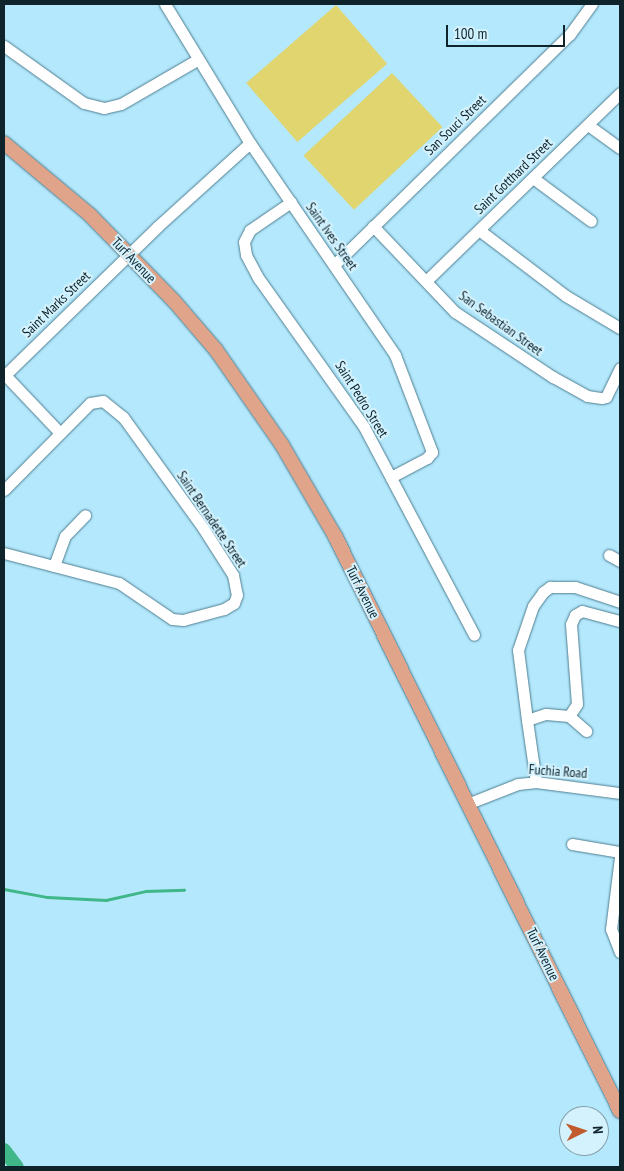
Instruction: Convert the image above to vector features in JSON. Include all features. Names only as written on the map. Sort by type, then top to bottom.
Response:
[{"type":"main road","name":"Turf Avenue","points":[[4,144],[66,192],[129,254],[216,350],[296,467],[335,536],[620,1112]]},
{"type":"street","name":"Saint Ives Street","points":[[165,4],[197,60],[250,143],[392,350],[431,447],[430,456],[391,478]]},
{"type":"street","name":"San Souci Street","points":[[334,265],[570,34],[592,4]]},
{"type":"street","points":[[4,46],[84,103],[104,108],[121,104],[197,60]]},
{"type":"street","name":"Saint Gotthard Street","points":[[426,281],[620,93]]},
{"type":"street","points":[[588,125],[620,148]]},
{"type":"street","name":"Saint Marks Street","points":[[4,376],[129,254],[250,143]]},
{"type":"street","points":[[533,178],[591,221]]},
{"type":"street","name":"Saint Pedro Street","points":[[290,202],[250,230],[244,242],[246,255],[259,279],[358,418],[474,635]]},
{"type":"street","name":"San Sebastian Street","points":[[373,226],[464,319],[532,365],[587,396],[606,397],[620,368]]},
{"type":"street","points":[[479,230],[566,296],[620,328]]},
{"type":"street","points":[[4,376],[60,434],[4,490]]},
{"type":"street","name":"Saint Bernadette Street","points":[[4,553],[119,583],[172,619],[183,620],[224,609],[234,603],[237,595],[236,584],[227,564],[115,408],[103,401],[90,403],[60,434]]},
{"type":"street","points":[[54,566],[65,536],[85,515]]},
{"type":"street","points":[[609,555],[620,561]]},
{"type":"street","points":[[536,782],[518,650],[533,606],[543,592],[550,587],[575,587],[620,602]]},
{"type":"street","points":[[569,716],[577,704],[572,624],[575,614],[582,610],[620,620]]},
{"type":"street","points":[[527,720],[546,714],[569,716],[586,731]]},
{"type":"street","name":"Fuchia Road","points":[[467,804],[518,784],[536,782],[620,793]]},
{"type":"street","points":[[572,844],[620,852]]},
{"type":"street","points":[[620,857],[611,929],[620,952]]},
{"type":"shaded area","points":[[336,5],[387,64],[297,142],[246,83]]},
{"type":"shaded area","points":[[392,73],[442,127],[354,210],[304,156]]},
{"type":"waterway","points":[[4,889],[47,897],[106,900],[146,891],[184,890]]},
{"type":"waterway","points":[[4,1150],[17,1167]]}]
